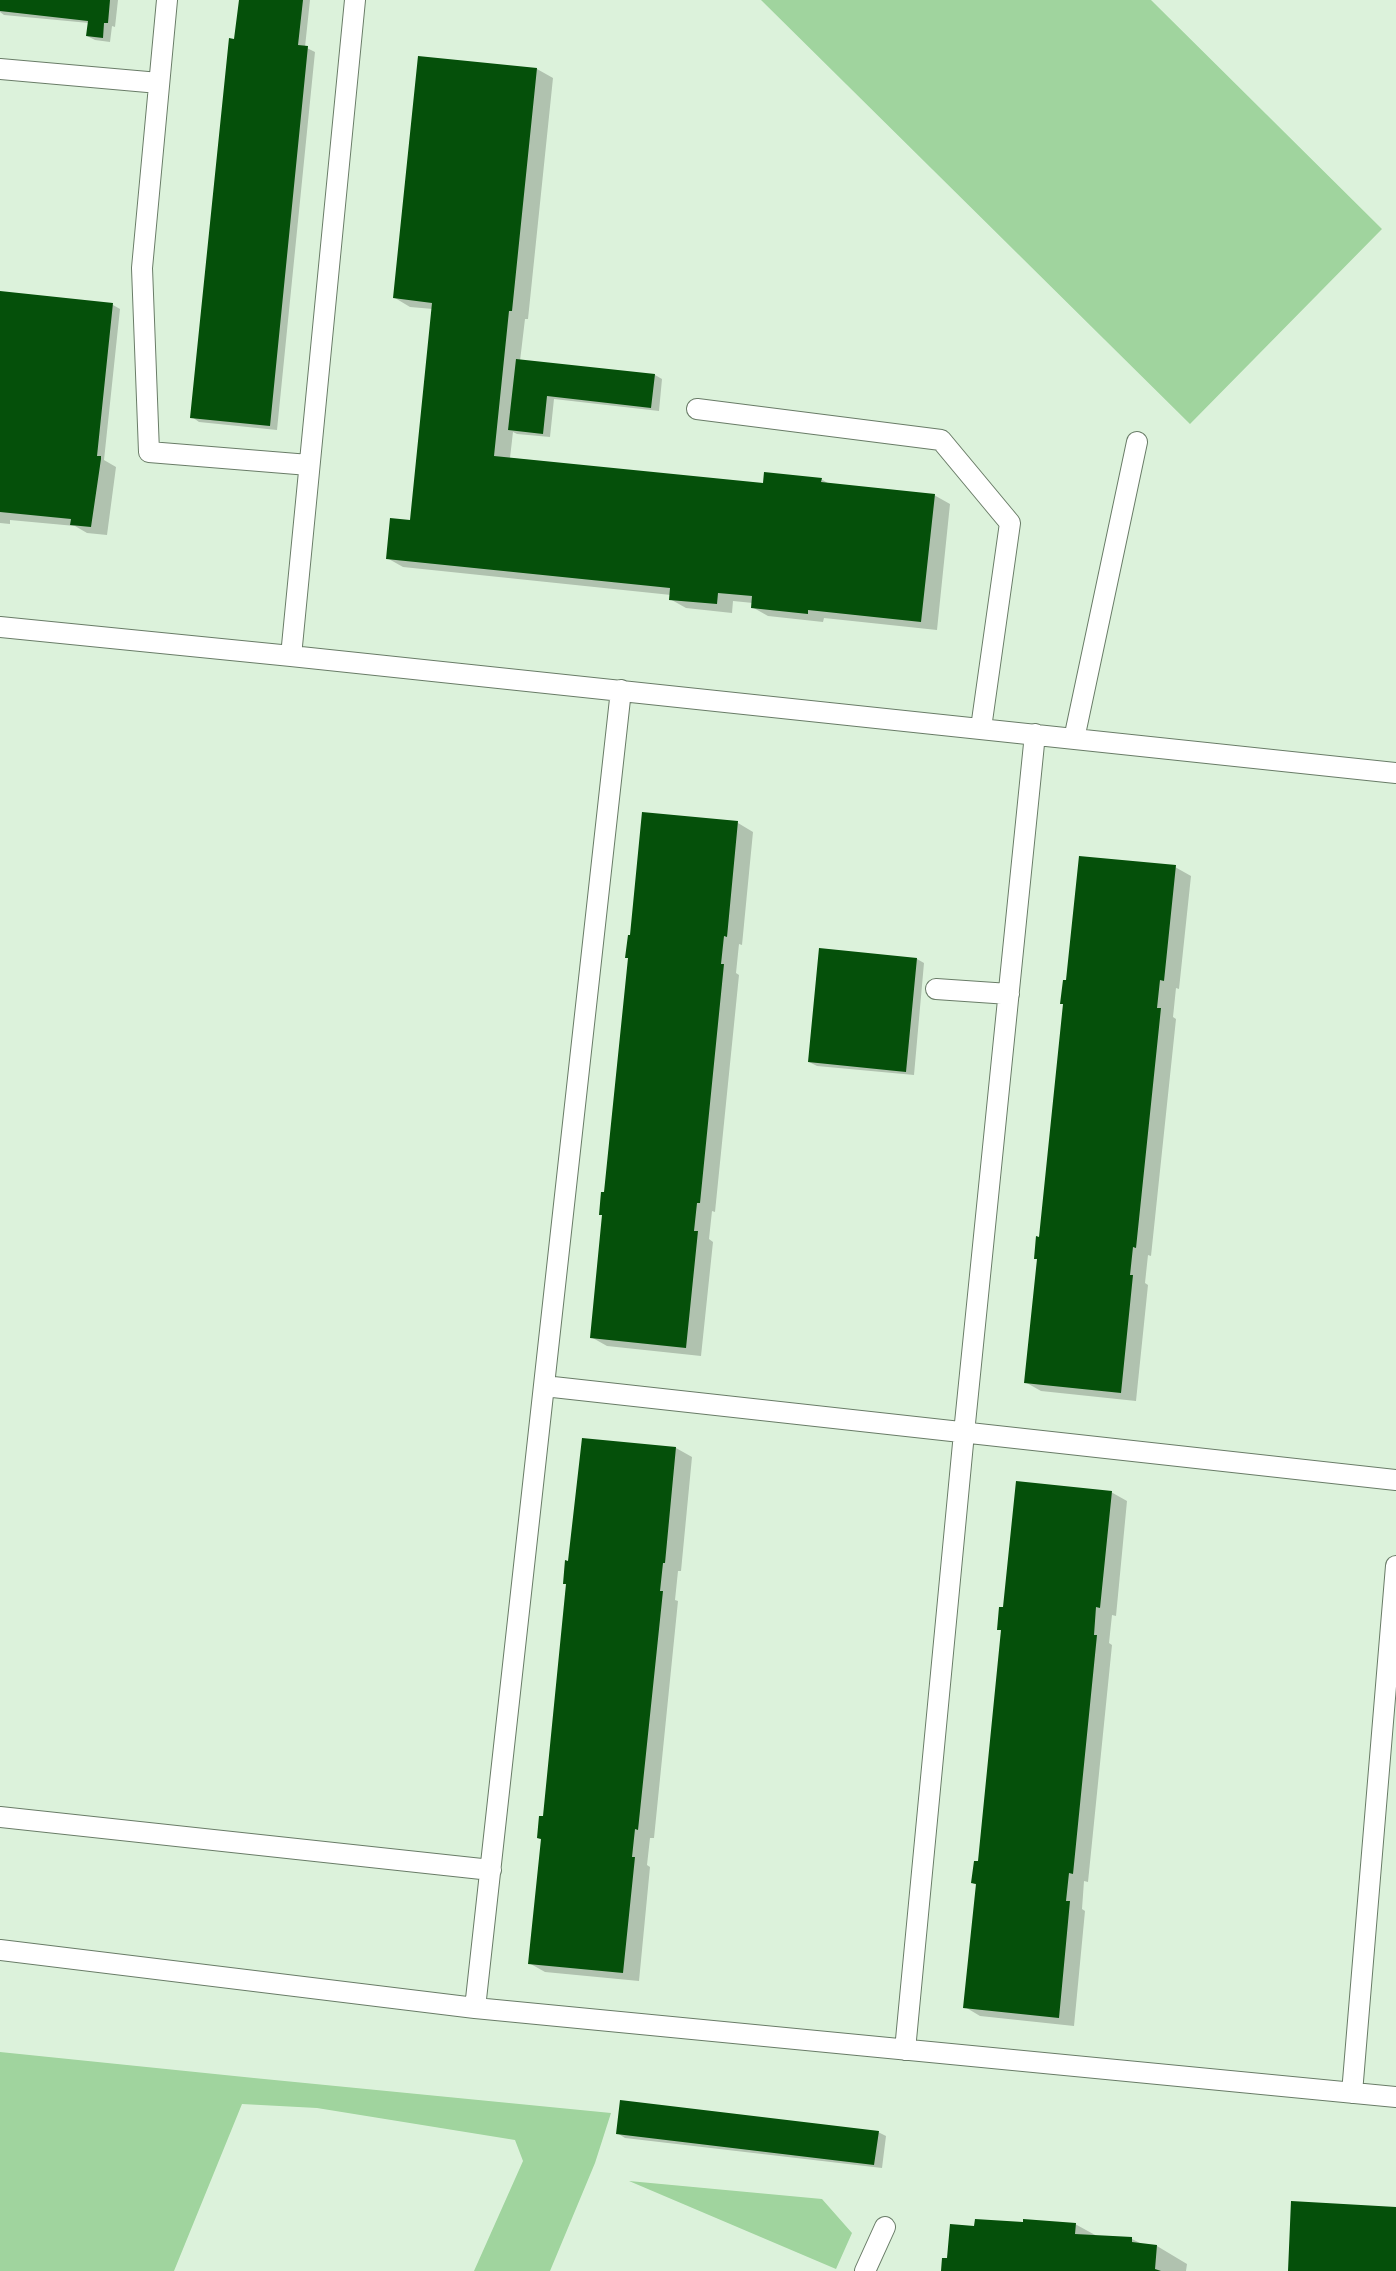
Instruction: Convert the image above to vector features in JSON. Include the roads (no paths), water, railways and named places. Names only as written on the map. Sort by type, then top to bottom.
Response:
[{"type":"lane","points":[[167,0],[142,268],[150,452],[308,466]]},
{"type":"lane","points":[[291,656],[308,466],[356,0]]},
{"type":"lane","points":[[0,69],[159,83]]},
{"type":"lane","points":[[697,409],[941,440],[1010,523],[981,728]]},
{"type":"lane","points":[[1074,738],[1137,442]]},
{"type":"lane","points":[[0,627],[621,690],[1396,773]]},
{"type":"lane","points":[[475,2008],[621,690]]},
{"type":"lane","points":[[905,2050],[964,1433],[1035,734]]},
{"type":"lane","points":[[936,989],[1009,994]]},
{"type":"lane","points":[[544,1386],[1396,1480]]},
{"type":"lane","points":[[1352,2093],[1396,1566]]},
{"type":"lane","points":[[0,1818],[490,1870]]},
{"type":"lane","points":[[0,1950],[475,2008],[1396,2097]]},
{"type":"lane","points":[[865,2271],[885,2227]]}]
